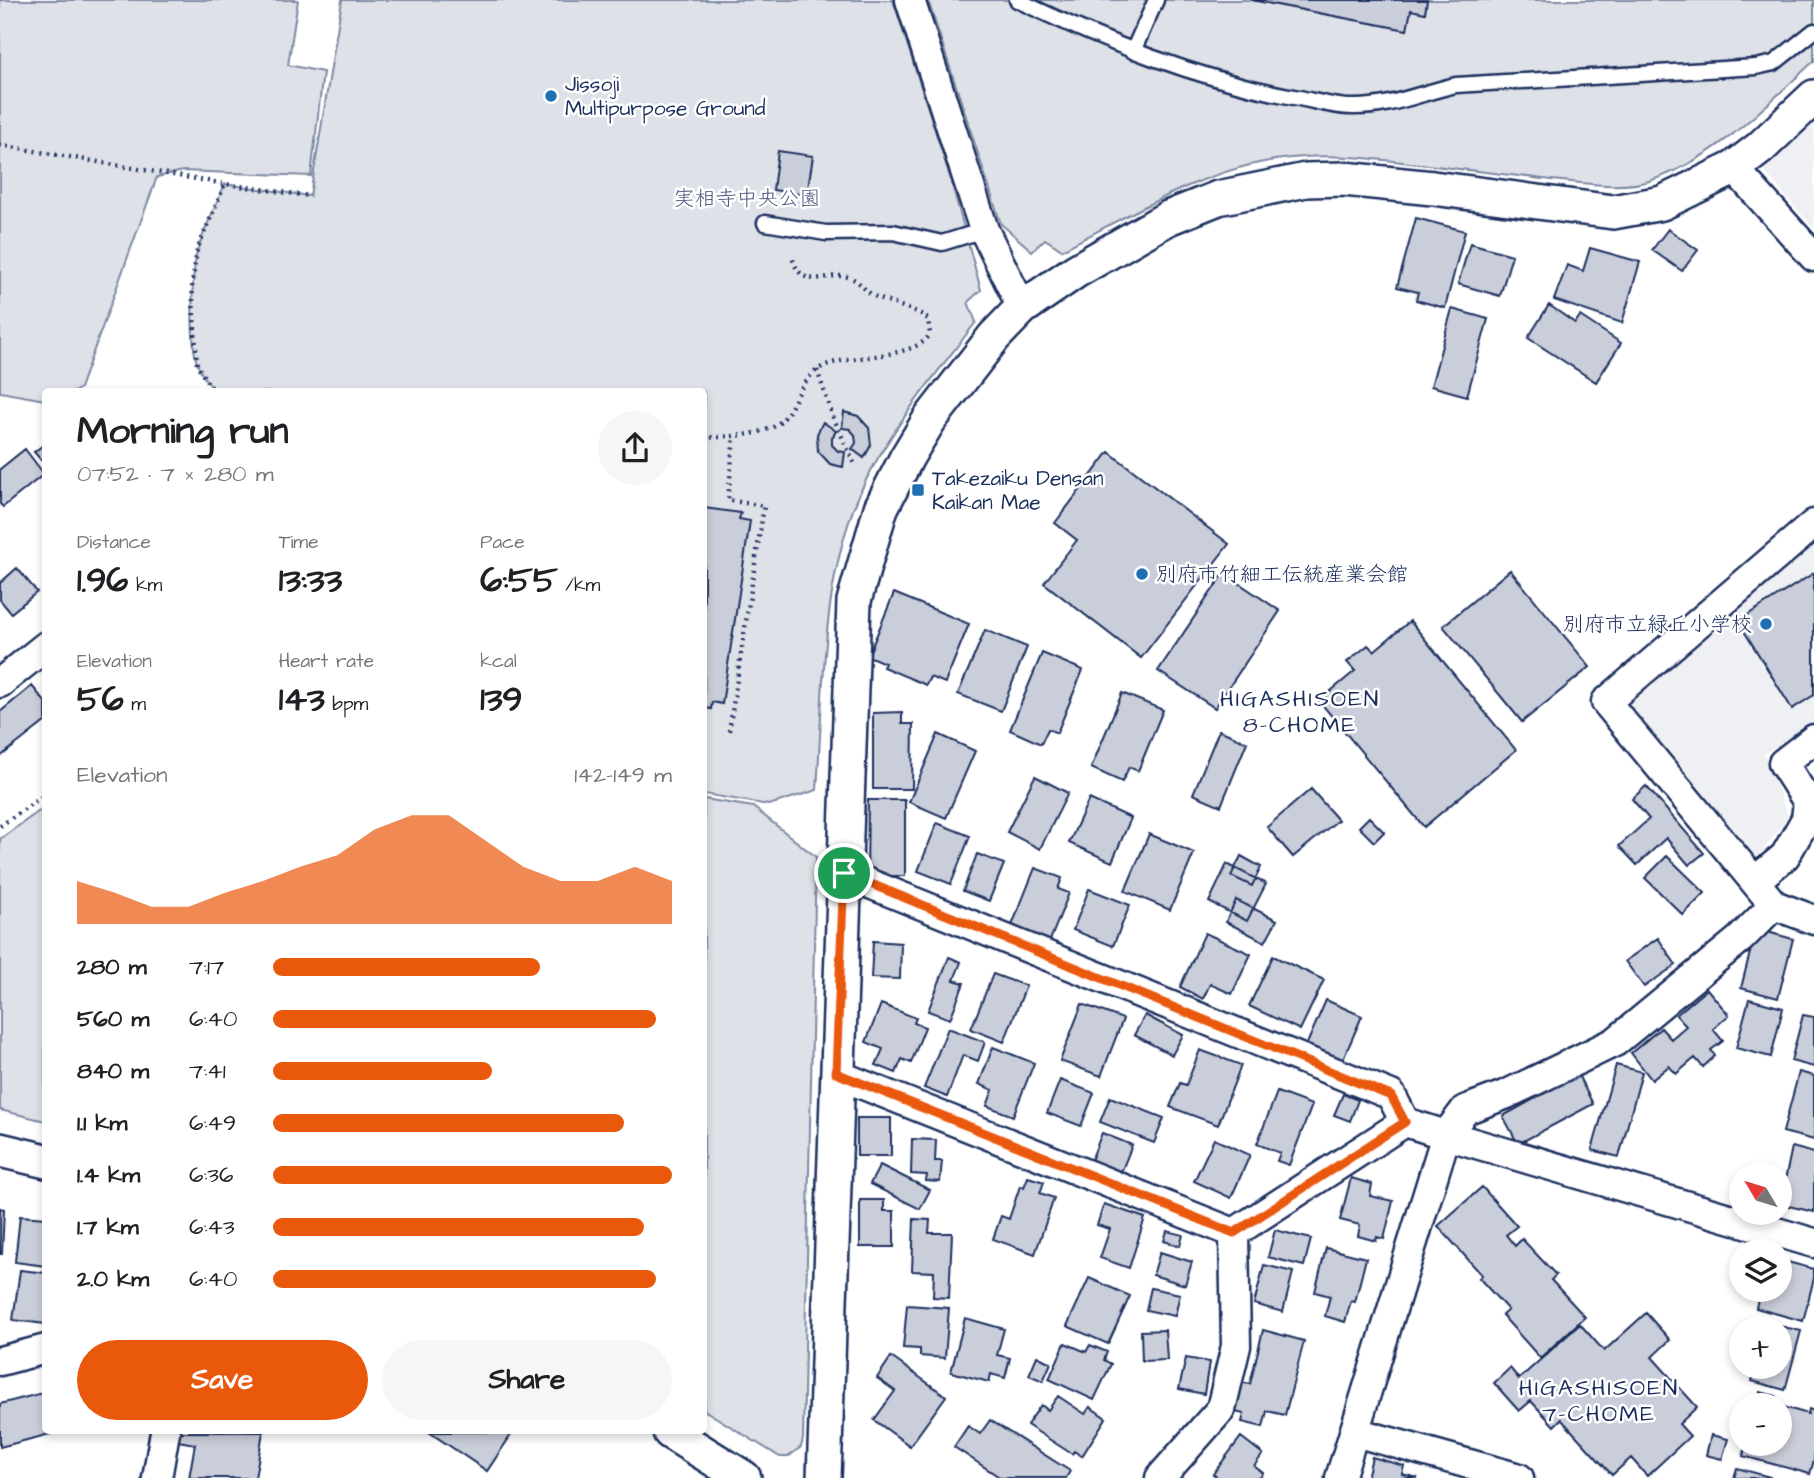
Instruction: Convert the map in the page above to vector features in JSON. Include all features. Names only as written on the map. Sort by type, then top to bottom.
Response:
[{"type":"street","points":[[910,0],[984,230],[1022,308]]},
{"type":"street","points":[[824,1478],[854,601],[881,508],[930,419],[994,337],[1022,308],[1076,271],[1168,218],[1218,198],[1306,180],[1344,179],[1614,212],[1662,203],[1734,168],[1760,148],[1814,97]]},
{"type":"street","points":[[1734,168],[1814,257]]},
{"type":"street","points":[[1814,524],[1606,702],[1774,905],[1814,920]]},
{"type":"street","points":[[0,683],[42,649]]},
{"type":"street","points":[[1755,881],[1785,856],[1806,819],[1808,802],[1783,762],[1814,739]]},
{"type":"street","points":[[844,873],[1391,1096],[1405,1122],[1814,1242]]},
{"type":"street","points":[[1340,1478],[1446,1135],[1465,1110],[1507,1094],[1615,1042],[1740,939],[1774,905]]},
{"type":"street","points":[[836,1073],[1234,1233]]},
{"type":"street","points":[[1234,1233],[1405,1122]]},
{"type":"street","points":[[0,1150],[42,1160]]},
{"type":"street","points":[[1160,1478],[1221,1409],[1236,1346],[1234,1233]]},
{"type":"street","points":[[0,1361],[42,1350]]},
{"type":"street","points":[[1354,1432],[1519,1478]]},
{"type":"street","points":[[157,1478],[165,1434]]},
{"type":"street","points":[[673,1434],[744,1478]]},
{"type":"lane","points":[[1017,0],[1133,51],[1195,73],[1258,90],[1350,107],[1401,102],[1455,85],[1756,67],[1774,64],[1814,31]]},
{"type":"lane","points":[[1133,51],[1156,0]]},
{"type":"lane","points":[[765,223],[826,233],[893,232],[942,243],[984,230]]},
{"type":"path","points":[[0,145],[310,196]]},
{"type":"path","points":[[212,388],[197,365],[192,285],[197,250],[225,184]]},
{"type":"path","points":[[707,438],[734,436],[775,426],[788,413],[797,393],[817,370],[830,364],[908,349],[921,344],[930,334],[928,319],[921,314],[871,295],[858,281],[845,275],[820,280],[810,278],[795,267],[792,257]]},
{"type":"path","points":[[817,370],[833,417],[854,463]]},
{"type":"path","points":[[729,731],[764,506],[728,500],[734,436]]},
{"type":"path","points":[[0,826],[42,797]]},
{"type":"shaded area","points":[[1814,112],[1814,229],[1760,166]]},
{"type":"shaded area","name":"別府市立緑丘小学校","points":[[1814,540],[1814,721],[1764,754],[1788,816],[1757,859],[1622,708]]},
{"type":"green space","points":[[0,0],[298,0],[288,65],[323,72],[311,176],[183,171],[157,177],[80,388],[42,388],[42,399],[0,392]]},
{"type":"green space","name":"実相寺中央公園","points":[[342,0],[893,0],[950,177],[981,290],[968,302],[976,322],[890,438],[866,480],[851,516],[840,553],[827,632],[817,790],[769,805],[707,795],[707,388],[213,388],[209,383],[195,356],[192,308],[194,273],[201,241],[225,184],[310,196]]},
{"type":"green space","points":[[928,0],[1814,0],[1814,61],[1757,114],[1717,146],[1673,172],[1637,184],[1568,182],[1359,158],[1291,158],[1230,170],[1145,206],[1062,250],[1045,239],[1032,251],[1001,224]]},
{"type":"green space","points":[[707,799],[753,807],[816,857],[803,1439],[801,1447],[788,1457],[780,1457],[707,1412]]},
{"type":"green space","points":[[42,809],[42,1120],[0,1110],[0,839]]},
{"type":"building","points":[[1251,0],[1427,0],[1425,13],[1411,10],[1407,30]]},
{"type":"building","points":[[778,151],[813,156],[807,195],[773,190]]},
{"type":"building","points":[[1416,218],[1465,231],[1445,308],[1416,300],[1418,292],[1397,287]]},
{"type":"building","points":[[1668,229],[1698,250],[1682,271],[1652,250]]},
{"type":"building","points":[[1470,243],[1512,255],[1500,296],[1458,284]]},
{"type":"building","points":[[1590,248],[1640,262],[1622,323],[1554,300],[1567,265],[1583,271]]},
{"type":"building","points":[[1549,305],[1575,323],[1580,316],[1621,343],[1596,382],[1528,338]]},
{"type":"building","points":[[1452,309],[1488,319],[1467,396],[1431,386]]},
{"type":"building","points":[[844,412],[858,416],[869,428],[871,445],[864,458],[852,449],[856,443],[855,435],[850,429],[842,428]]},
{"type":"building","points":[[823,422],[836,431],[832,445],[838,451],[845,452],[843,467],[830,464],[818,451],[817,434]]},
{"type":"building","points":[[42,446],[42,461],[34,452]]},
{"type":"building","points":[[25,449],[42,471],[42,476],[3,507],[0,504],[0,469]]},
{"type":"building","points":[[1109,452],[1229,544],[1141,658],[1044,583],[1077,540],[1055,523]]},
{"type":"building","points":[[707,508],[741,513],[739,519],[750,521],[722,704],[712,702],[711,709],[707,708]]},
{"type":"building","points":[[17,568],[37,592],[11,613],[0,600],[0,583]]},
{"type":"building","points":[[1510,570],[1590,667],[1522,722],[1443,626]]},
{"type":"building","points":[[1224,573],[1280,611],[1215,708],[1158,671]]},
{"type":"building","points":[[1814,573],[1814,695],[1792,709],[1738,621]]},
{"type":"building","points":[[894,593],[969,624],[945,683],[930,677],[926,685],[883,667],[885,663],[868,656]]},
{"type":"building","points":[[1410,621],[1516,750],[1424,827],[1319,701],[1355,671],[1347,662],[1368,645],[1374,651]]},
{"type":"building","points":[[985,630],[1027,647],[1001,711],[958,694]]},
{"type":"building","points":[[1042,653],[1083,670],[1057,733],[1048,729],[1041,744],[1010,730]]},
{"type":"building","points":[[32,686],[42,698],[42,724],[0,757],[0,712]]},
{"type":"building","points":[[1122,693],[1163,710],[1138,771],[1129,767],[1122,782],[1091,768]]},
{"type":"building","points":[[902,712],[902,724],[913,724],[912,789],[873,789],[873,713]]},
{"type":"building","points":[[1219,730],[1247,742],[1221,806],[1193,794]]},
{"type":"building","points":[[938,734],[975,751],[946,818],[909,802]]},
{"type":"building","points":[[1035,776],[1068,793],[1040,849],[1007,832]]},
{"type":"building","points":[[1646,786],[1704,853],[1689,865],[1666,838],[1637,865],[1619,846],[1649,819],[1632,799]]},
{"type":"building","points":[[1311,789],[1338,820],[1293,857],[1267,827]]},
{"type":"building","points":[[1089,799],[1131,818],[1112,862],[1069,843]]},
{"type":"building","points":[[868,800],[905,800],[905,876],[867,876]]},
{"type":"building","points":[[1369,817],[1384,832],[1374,842],[1359,827]]},
{"type":"building","points":[[937,823],[970,836],[951,884],[918,871]]},
{"type":"building","points":[[1149,834],[1194,853],[1170,910],[1125,891]]},
{"type":"building","points":[[977,854],[1004,864],[989,901],[963,891]]},
{"type":"building","points":[[1241,856],[1261,867],[1252,886],[1231,876]]},
{"type":"building","points":[[1667,856],[1705,893],[1683,915],[1645,878]]},
{"type":"building","points":[[1227,864],[1266,884],[1247,921],[1209,902]]},
{"type":"building","points":[[1035,868],[1062,878],[1058,889],[1069,893],[1049,943],[1011,928]]},
{"type":"building","points":[[1089,889],[1130,905],[1113,946],[1073,930]]},
{"type":"building","points":[[1236,900],[1277,920],[1265,942],[1226,922]]},
{"type":"building","points":[[1756,929],[1793,939],[1778,998],[1741,988]]},
{"type":"building","points":[[1205,933],[1251,954],[1232,994],[1210,984],[1203,999],[1180,987]]},
{"type":"building","points":[[1658,938],[1676,965],[1644,987],[1625,961]]},
{"type":"building","points":[[873,941],[901,943],[900,979],[871,978]]},
{"type":"building","points":[[1273,956],[1324,980],[1300,1030],[1249,1006]]},
{"type":"building","points":[[949,957],[961,962],[954,980],[964,983],[950,1019],[928,1011]]},
{"type":"building","points":[[993,974],[1026,986],[1004,1042],[971,1029]]},
{"type":"building","points":[[1707,989],[1729,1015],[1713,1029],[1723,1041],[1711,1050],[1715,1056],[1703,1067],[1695,1058],[1676,1074],[1669,1066],[1652,1080],[1631,1053],[1661,1028],[1671,1039],[1686,1026],[1676,1015]]},
{"type":"building","points":[[1749,999],[1783,1008],[1771,1057],[1736,1048]]},
{"type":"building","points":[[1326,1000],[1362,1016],[1342,1062],[1306,1046]]},
{"type":"building","points":[[881,1004],[916,1018],[914,1023],[925,1027],[911,1063],[902,1059],[896,1073],[876,1065],[883,1049],[866,1042]]},
{"type":"building","points":[[1082,1004],[1123,1019],[1101,1076],[1060,1061]]},
{"type":"building","points":[[1145,1015],[1183,1035],[1172,1055],[1134,1035]]},
{"type":"building","points":[[1803,1015],[1814,1017],[1814,1067],[1791,1061]]},
{"type":"building","points":[[948,1028],[985,1042],[978,1061],[963,1055],[947,1097],[924,1088]]},
{"type":"building","points":[[993,1047],[1034,1063],[1013,1116],[987,1106],[993,1090],[979,1084]]},
{"type":"building","points":[[1200,1050],[1241,1065],[1218,1125],[1170,1107],[1180,1083],[1186,1085]]},
{"type":"building","points":[[1616,1065],[1642,1072],[1619,1157],[1592,1150]]},
{"type":"building","points":[[1799,1072],[1814,1076],[1814,1140],[1783,1132]]},
{"type":"building","points":[[1578,1075],[1593,1104],[1518,1144],[1503,1116]]},
{"type":"building","points":[[1060,1080],[1094,1093],[1081,1126],[1047,1113]]},
{"type":"building","points":[[1277,1092],[1312,1105],[1289,1165],[1277,1161],[1280,1153],[1257,1144]]},
{"type":"building","points":[[1343,1094],[1358,1100],[1350,1121],[1334,1115]]},
{"type":"building","points":[[1110,1097],[1164,1118],[1154,1143],[1100,1122]]},
{"type":"building","points":[[857,1118],[891,1118],[891,1156],[857,1156]]},
{"type":"building","points":[[1102,1133],[1132,1145],[1118,1180],[1088,1168]]},
{"type":"building","points":[[912,1139],[936,1140],[935,1161],[942,1161],[940,1182],[926,1181],[927,1175],[911,1174]]},
{"type":"building","points":[[1214,1139],[1250,1155],[1231,1198],[1194,1181]]},
{"type":"building","points":[[1792,1147],[1814,1153],[1814,1212],[1792,1207],[1792,1162],[1789,1162]]},
{"type":"building","points":[[880,1165],[930,1190],[920,1209],[870,1184]]},
{"type":"building","points":[[1028,1177],[1044,1182],[1040,1193],[1054,1198],[1035,1254],[993,1239],[1001,1216],[1009,1219],[1020,1186],[1024,1187]]},
{"type":"building","points":[[1351,1178],[1372,1184],[1370,1196],[1393,1201],[1384,1239],[1377,1237],[1376,1241],[1358,1236],[1360,1225],[1340,1220]]},
{"type":"building","points":[[1482,1187],[1517,1226],[1506,1235],[1515,1246],[1522,1239],[1556,1275],[1551,1280],[1585,1317],[1540,1358],[1502,1315],[1508,1310],[1479,1278],[1482,1275],[1438,1226]]},
{"type":"building","points":[[860,1200],[884,1200],[884,1211],[894,1211],[894,1247],[860,1247]]},
{"type":"building","points":[[1104,1204],[1145,1218],[1129,1268],[1100,1258],[1110,1229],[1097,1225]]},
{"type":"building","points":[[0,1208],[4,1209],[2,1254],[0,1254]]},
{"type":"building","points":[[20,1216],[42,1218],[42,1265],[15,1262]]},
{"type":"building","points":[[914,1219],[930,1220],[929,1233],[952,1233],[949,1298],[933,1297],[934,1272],[912,1271]]},
{"type":"building","points":[[1275,1230],[1311,1239],[1304,1266],[1268,1257]]},
{"type":"building","points":[[1167,1231],[1183,1235],[1180,1246],[1164,1241]]},
{"type":"building","points":[[1326,1248],[1366,1258],[1355,1302],[1351,1301],[1345,1322],[1325,1316],[1330,1296],[1315,1292]]},
{"type":"building","points":[[1160,1252],[1192,1262],[1185,1285],[1153,1275]]},
{"type":"building","points":[[1792,1263],[1814,1269],[1803,1321],[1756,1308],[1757,1302],[1792,1302]]},
{"type":"building","points":[[1264,1265],[1293,1272],[1283,1312],[1254,1304]]},
{"type":"building","points":[[20,1270],[42,1273],[42,1324],[13,1320]]},
{"type":"building","points":[[1089,1278],[1130,1296],[1108,1344],[1067,1326]]},
{"type":"building","points":[[1151,1288],[1180,1294],[1175,1316],[1146,1310]]},
{"type":"building","points":[[907,1305],[949,1308],[945,1358],[920,1356],[920,1349],[903,1348]]},
{"type":"building","points":[[1646,1313],[1670,1340],[1652,1357],[1697,1407],[1679,1424],[1690,1436],[1647,1476],[1631,1458],[1612,1475],[1561,1419],[1554,1426],[1531,1401],[1519,1411],[1494,1383],[1510,1368],[1519,1379],[1580,1324],[1604,1351]]},
{"type":"building","points":[[965,1318],[1004,1329],[997,1355],[1010,1358],[1005,1378],[991,1374],[989,1382],[951,1372]]},
{"type":"building","points":[[1792,1329],[1801,1331],[1792,1364]]},
{"type":"building","points":[[1165,1330],[1167,1360],[1142,1361],[1141,1331]]},
{"type":"building","points":[[1263,1330],[1304,1341],[1285,1415],[1267,1411],[1263,1427],[1242,1422],[1244,1414],[1231,1411],[1239,1382],[1250,1384]]},
{"type":"building","points":[[1065,1343],[1086,1352],[1090,1345],[1107,1352],[1104,1360],[1111,1364],[1094,1400],[1049,1379]]},
{"type":"building","points":[[1037,1356],[1051,1363],[1043,1381],[1029,1375]]},
{"type":"building","points":[[891,1357],[946,1396],[910,1446],[874,1420],[895,1391],[877,1378]]},
{"type":"building","points":[[1186,1358],[1209,1362],[1204,1394],[1179,1389]]},
{"type":"building","points":[[1753,1379],[1788,1379],[1785,1390]]},
{"type":"building","points":[[42,1393],[42,1434],[50,1434],[0,1447],[0,1404]]},
{"type":"building","points":[[1058,1396],[1085,1414],[1090,1407],[1106,1418],[1082,1456],[1074,1451],[1072,1454],[1027,1425],[1041,1405],[1048,1410]]},
{"type":"building","points":[[1792,1409],[1808,1414],[1809,1409],[1814,1411],[1814,1460],[1810,1474],[1743,1456],[1792,1456]]},
{"type":"building","points":[[990,1420],[1070,1471],[1066,1478],[1001,1478],[954,1447],[968,1426],[980,1434]]},
{"type":"building","points":[[180,1434],[263,1434],[255,1478],[189,1478],[195,1444],[178,1441]]},
{"type":"building","points":[[432,1434],[512,1434],[487,1471]]},
{"type":"building","points":[[1711,1435],[1728,1439],[1722,1459],[1706,1455]]},
{"type":"building","points":[[1241,1437],[1263,1454],[1254,1466],[1263,1473],[1260,1478],[1218,1478],[1213,1474]]},
{"type":"building","points":[[1372,1457],[1404,1466],[1402,1474],[1418,1478],[1367,1478]]},
{"type":"building","points":[[1737,1468],[1770,1477],[1770,1478],[1734,1478]]},
{"type":"place","name":"Jissoji Multipurpose Ground","points":[[551,96]]},
{"type":"place","name":"Takezaiku Densan Kaikan Mae","points":[[918,490]]},
{"type":"place","name":"別府市竹細工伝統産業会館","points":[[1142,574]]},
{"type":"place","name":"別府市立緑丘小学校","points":[[1766,624]]},
{"type":"district","name":"HIGASHISOEN 8-CHOME","points":[[1300,711]]},
{"type":"district","name":"HIGASHISOEN 7-CHOME","points":[[1599,1400]]},
{"type":"route","points":[[844,873],[1391,1096],[1405,1122],[1234,1233],[836,1073],[844,873]]}]
